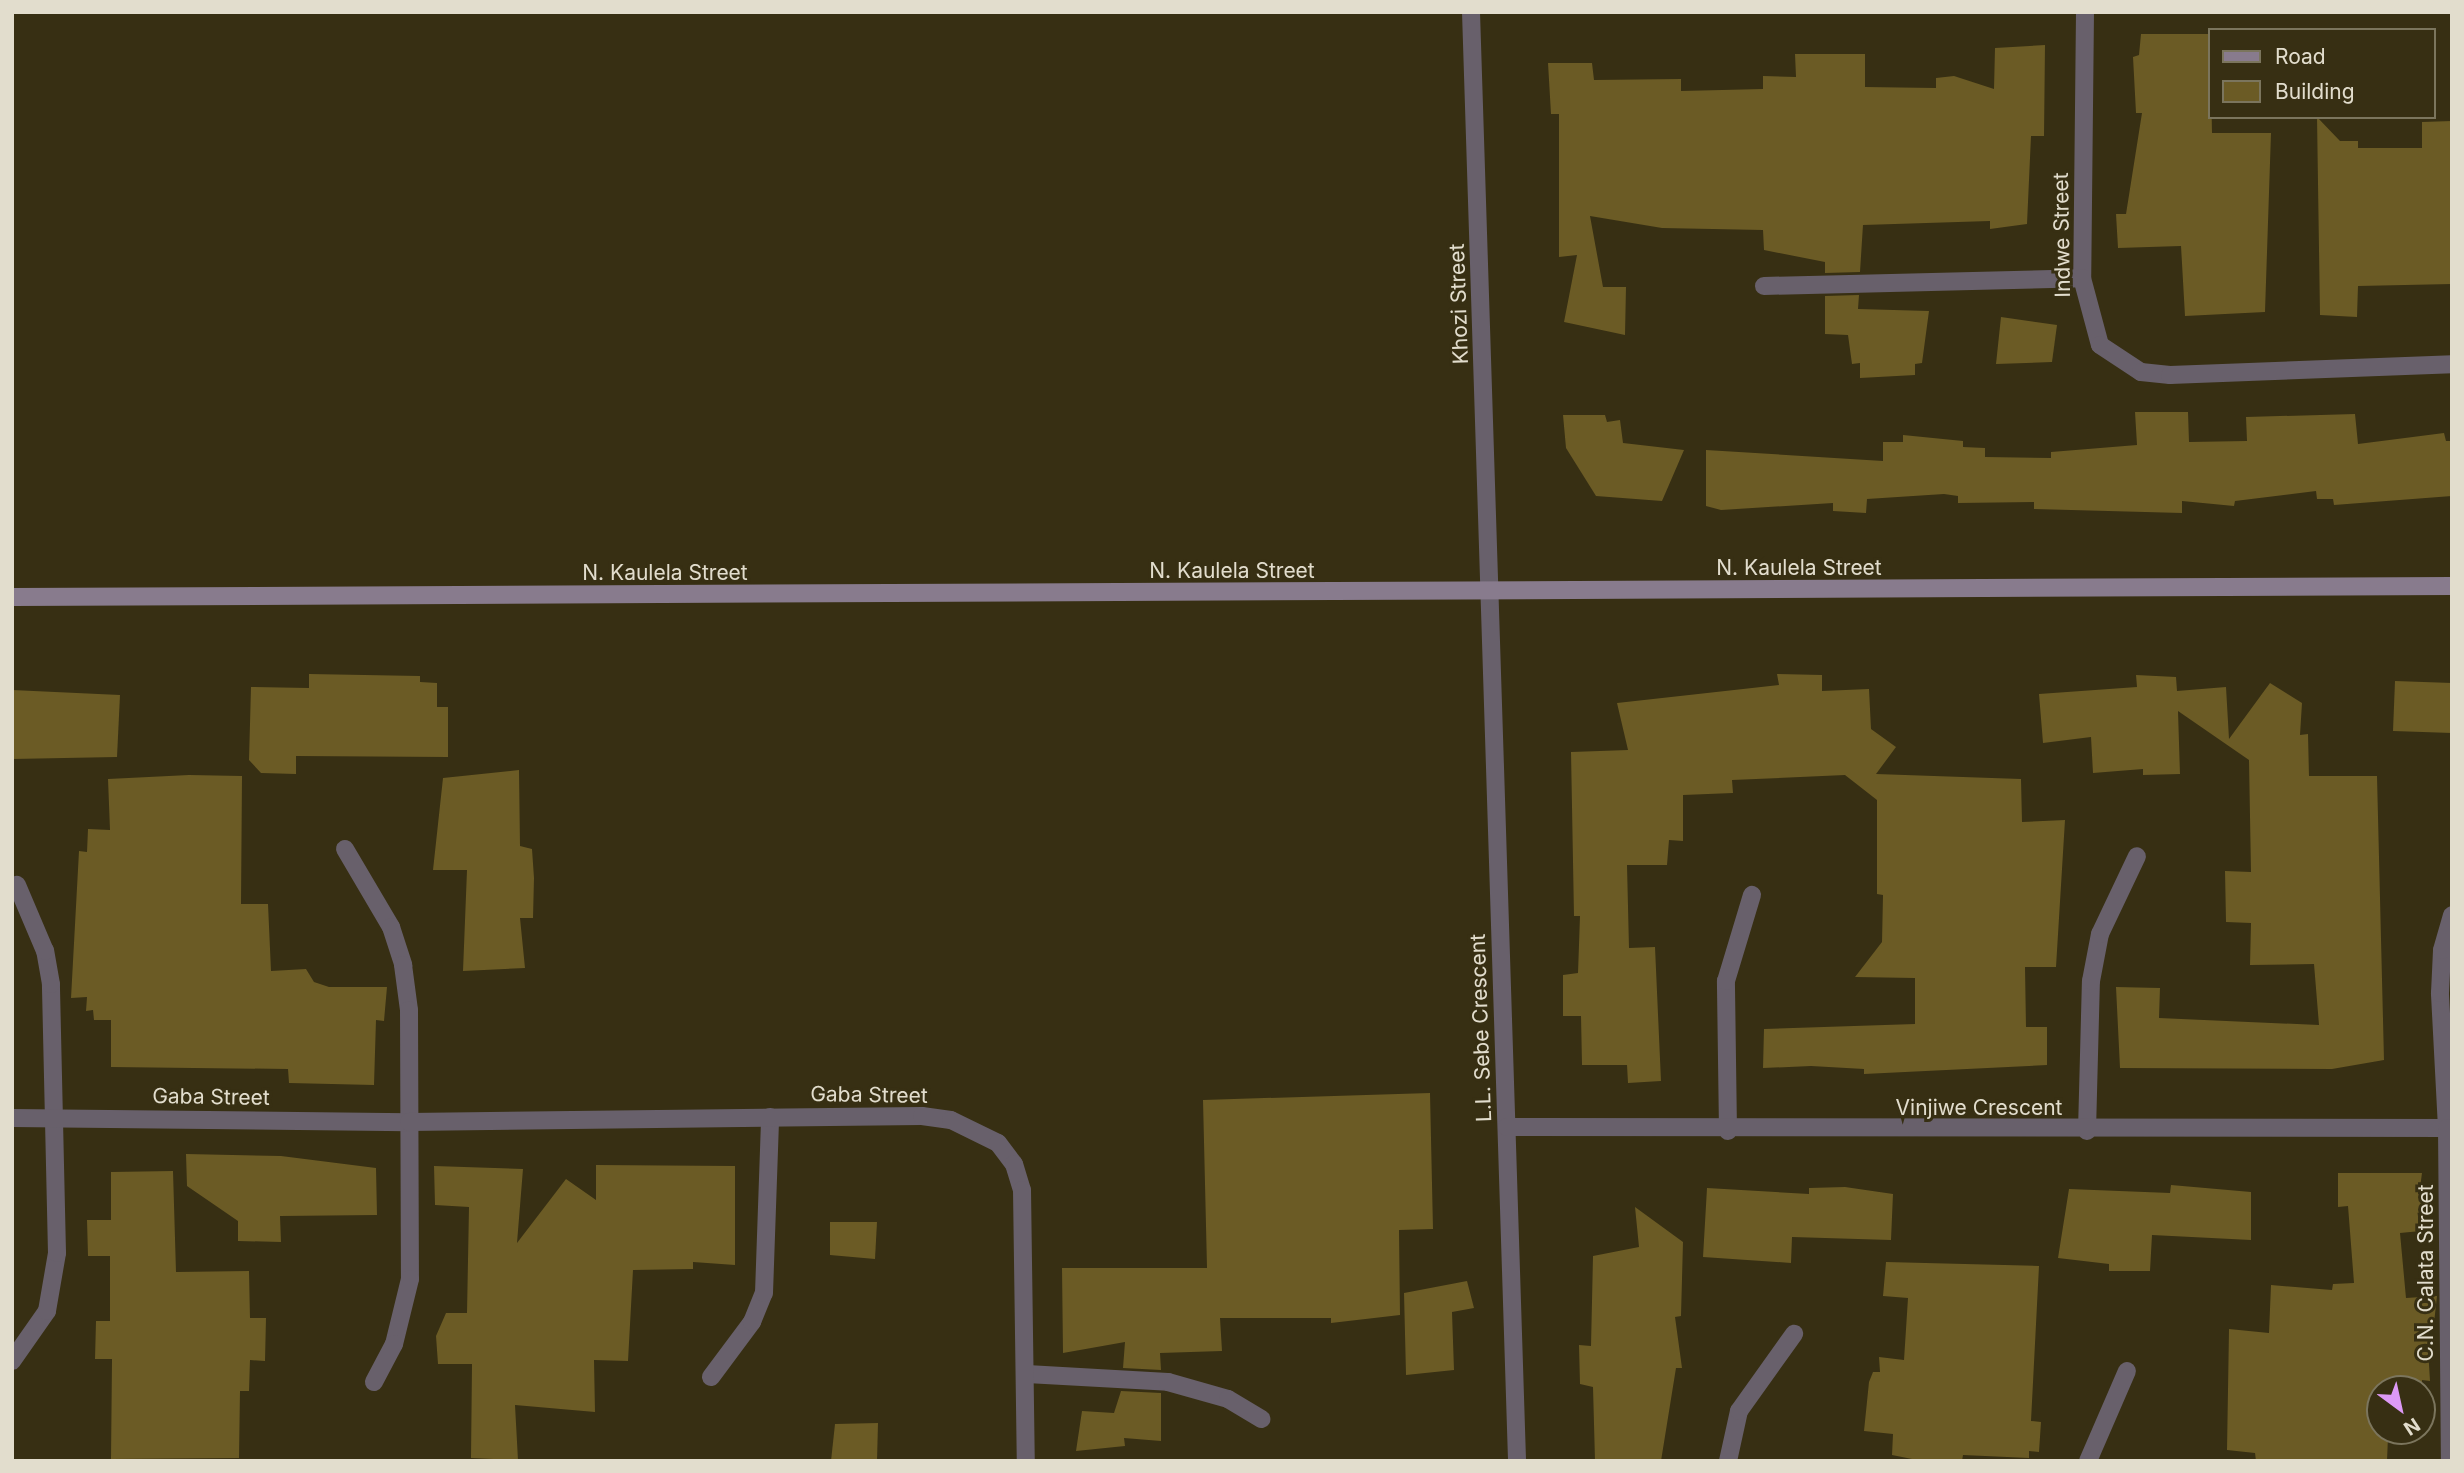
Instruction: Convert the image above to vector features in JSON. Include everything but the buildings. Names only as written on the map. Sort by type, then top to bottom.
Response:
[{"type":"street","name":"Khozi Street","points":[[1471,12],[1493,594]]},
{"type":"street","name":"Indwe Street","points":[[2085,12],[2082,278],[2100,345],[2141,372],[2452,364]]},
{"type":"street","points":[[1764,286],[2082,278]]},
{"type":"street","name":"N. Kaulela Street","points":[[12,597],[1493,594],[2452,586]]},
{"type":"street","name":"L.L. Sebe Crescent","points":[[1493,594],[1517,1461]]},
{"type":"street","points":[[345,849],[373,890],[404,965],[409,1122],[407,1299],[394,1344],[374,1382]]},
{"type":"street","points":[[2087,1130],[2091,981],[2100,934],[2137,856]]},
{"type":"street","points":[[12,1361],[47,1311],[55,1283],[51,984],[45,951],[17,885]]},
{"type":"street","points":[[1728,1130],[1726,981],[1752,895]]},
{"type":"street","name":"C.N. Calata Street","points":[[2450,1461],[2450,1128],[2440,993],[2442,950],[2452,915]]},
{"type":"street","name":"Gaba Street","points":[[12,1118],[409,1122],[922,1116],[978,1129],[998,1143],[1014,1164],[1026,1216],[1026,1461]]},
{"type":"street","points":[[710,1377],[752,1322],[764,1293],[770,1117]]},
{"type":"street","name":"Vinjiwe Crescent","points":[[1507,1127],[1728,1130],[2450,1128]]},
{"type":"street","points":[[1728,1461],[1739,1410],[1794,1334]]},
{"type":"street","points":[[2088,1461],[2127,1371]]},
{"type":"street","points":[[1027,1374],[1168,1382],[1228,1399],[1261,1419]]}]
